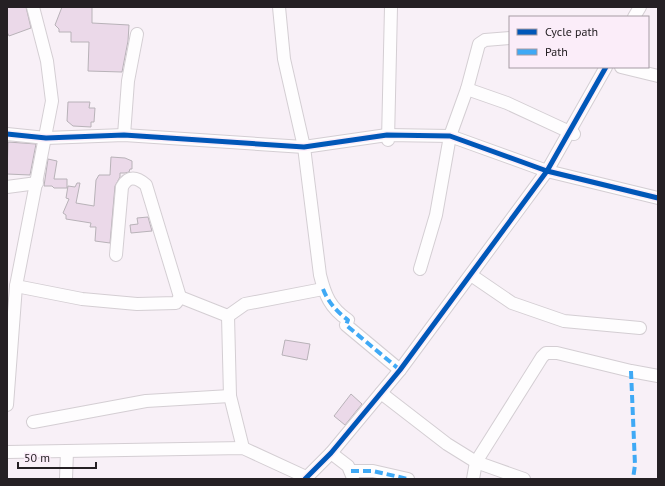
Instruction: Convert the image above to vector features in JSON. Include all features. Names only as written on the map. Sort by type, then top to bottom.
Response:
[{"type":"street","points":[[7,406],[10,332],[16,286],[52,101],[47,61],[33,7]]},
{"type":"street","points":[[279,7],[284,59],[304,147],[323,289],[327,299],[341,315],[348,320],[346,325],[400,370]]},
{"type":"street","points":[[388,138],[391,7]]},
{"type":"street","points":[[635,16],[640,7]]},
{"type":"street","points":[[124,135],[128,81],[137,34]]},
{"type":"street","points":[[420,269],[436,215],[450,136],[479,44],[485,40],[509,38]]},
{"type":"street","points":[[7,452],[243,448],[306,478],[331,453],[400,370],[547,171],[572,133],[605,68]]},
{"type":"street","points":[[625,68],[658,76]]},
{"type":"street","points":[[466,89],[507,103],[572,133]]},
{"type":"street","points":[[7,134],[46,138],[124,135],[304,147],[388,138],[450,136],[547,171],[658,198]]},
{"type":"street","points":[[116,255],[122,187],[125,180],[130,178],[140,180],[146,185],[180,297]]},
{"type":"street","points":[[7,187],[37,183]]},
{"type":"street","points":[[471,275],[512,303],[564,321],[640,328]]},
{"type":"street","points":[[16,286],[82,299],[137,304],[176,303],[180,297]]},
{"type":"street","points":[[228,316],[245,304],[323,289]]},
{"type":"street","points":[[180,297],[228,316]]},
{"type":"street","points":[[228,316],[230,396],[243,448]]},
{"type":"street","points":[[473,479],[476,462],[542,357],[546,353],[557,353],[658,376]]},
{"type":"street","points":[[381,393],[448,444],[476,462],[524,479]]},
{"type":"street","points":[[33,422],[146,401],[230,396]]},
{"type":"street","points":[[66,479],[67,451]]},
{"type":"street","points":[[331,453],[348,466],[352,475],[373,471],[408,479]]},
{"type":"building","points":[[7,7],[26,7],[31,28],[9,36],[7,32]]},
{"type":"building","points":[[62,7],[92,7],[92,23],[129,25],[128,41],[122,72],[88,71],[89,42],[71,42],[71,32],[59,32],[59,29],[55,25]]},
{"type":"building","points":[[68,102],[90,102],[89,108],[95,108],[94,122],[91,122],[91,127],[73,126],[67,121]]},
{"type":"building","points":[[8,142],[36,144],[30,175],[7,174]]},
{"type":"building","points":[[111,157],[125,158],[132,161],[132,169],[130,169],[129,172],[120,173],[120,177],[115,186],[110,243],[95,241],[96,227],[90,227],[91,223],[66,219],[66,215],[63,213],[69,199],[66,198],[68,186],[75,187],[77,183],[80,183],[76,203],[94,206],[96,180],[99,175],[110,175]]},
{"type":"building","points":[[48,159],[57,161],[54,179],[67,179],[67,188],[44,186]]},
{"type":"building","points":[[148,217],[152,231],[131,233],[130,225],[138,224],[137,218]]},
{"type":"building","points":[[285,340],[310,344],[307,360],[282,355]]},
{"type":"building","points":[[351,394],[362,404],[345,425],[334,416]]},
{"type":"marked path","points":[[323,289],[333,306],[348,320],[346,325],[400,370]]},
{"type":"marked path","points":[[631,371],[635,465],[633,479]]},
{"type":"marked path","points":[[351,471],[373,471],[408,479]]},
{"type":"cycle path","points":[[305,479],[331,453],[400,370],[547,171],[605,68]]},
{"type":"cycle path","points":[[7,134],[46,138],[124,135],[304,147],[387,135],[450,136],[547,171],[658,198]]}]
